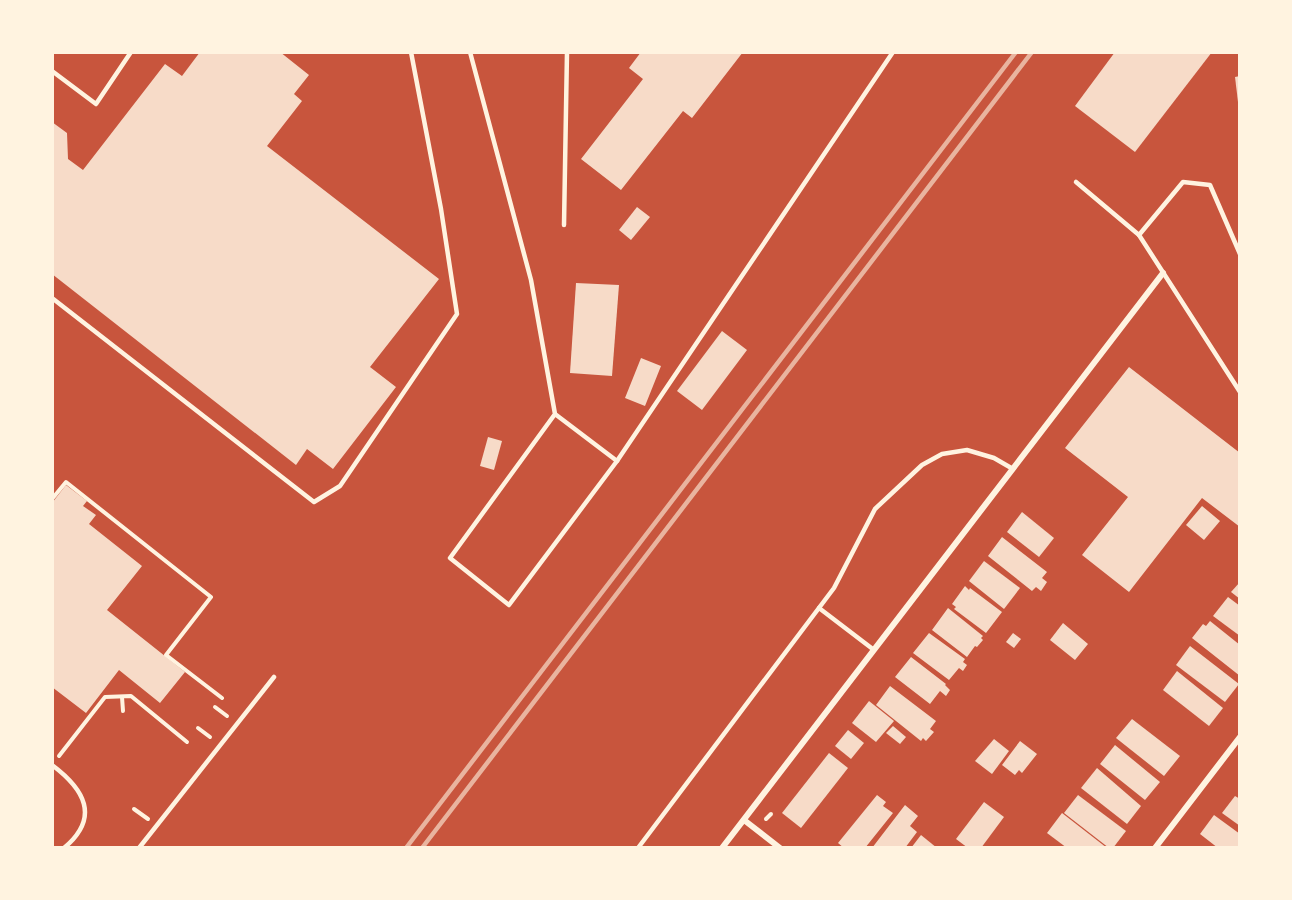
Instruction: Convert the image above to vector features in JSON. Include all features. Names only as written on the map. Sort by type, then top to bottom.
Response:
[{"type":"street","points":[[722,848],[1163,273]]},
{"type":"street","points":[[1155,848],[1239,738]]},
{"type":"street","points":[[744,820],[780,848]]},
{"type":"lane","points":[[52,297],[314,502],[340,486],[457,314],[441,209],[411,52]]},
{"type":"lane","points":[[470,52],[531,280],[555,414],[617,461]]},
{"type":"lane","points":[[564,225],[567,52]]},
{"type":"lane","points":[[555,414],[450,558],[509,605],[617,461],[893,52]]},
{"type":"lane","points":[[52,71],[96,104],[129,53]]},
{"type":"lane","points":[[1076,182],[1139,235],[1239,392]]},
{"type":"lane","points":[[1139,235],[1183,182],[1210,185],[1239,254]]},
{"type":"lane","points":[[638,848],[834,588],[875,509],[922,465],[942,454],[967,450],[994,458],[1013,469]]},
{"type":"lane","points":[[819,608],[874,650]]},
{"type":"lane","points":[[139,848],[274,677]]},
{"type":"lane","points":[[52,765],[75,784],[85,807],[84,821],[75,838],[64,848]]},
{"type":"path","points":[[52,500],[66,482],[212,597],[166,655],[222,699]]},
{"type":"path","points":[[59,755],[105,697],[130,696],[187,742]]},
{"type":"path","points":[[122,697],[123,711]]},
{"type":"path","points":[[215,707],[232,720]]},
{"type":"path","points":[[198,728],[215,741]]},
{"type":"path","points":[[766,819],[771,814]]},
{"type":"building","points":[[200,52],[280,52],[309,75],[294,94],[302,101],[267,146],[439,279],[370,367],[396,387],[333,469],[307,449],[296,465],[52,274],[52,122],[67,133],[68,159],[83,170],[165,64],[182,76]]},
{"type":"building","points":[[641,52],[743,52],[692,118],[683,111],[621,190],[581,159],[643,79],[629,68]]},
{"type":"building","points":[[1115,52],[1212,52],[1135,152],[1075,106]]},
{"type":"building","points":[[1240,76],[1240,102],[1238,102],[1235,77]]},
{"type":"building","points":[[637,207],[650,217],[631,240],[619,230]]},
{"type":"building","points":[[576,283],[619,285],[612,376],[570,373]]},
{"type":"building","points":[[722,331],[747,350],[702,410],[677,391]]},
{"type":"building","points":[[641,358],[661,366],[645,406],[625,398]]},
{"type":"building","points":[[1129,367],[1240,453],[1240,527],[1202,498],[1129,592],[1082,555],[1128,497],[1065,448]]},
{"type":"building","points":[[488,437],[502,441],[494,470],[480,466]]},
{"type":"building","points":[[66,485],[87,501],[83,506],[96,515],[89,524],[142,566],[107,610],[185,672],[160,703],[119,670],[86,713],[52,687],[52,503]]},
{"type":"building","points":[[1202,506],[1220,521],[1204,540],[1186,525]]},
{"type":"building","points":[[1022,512],[1054,538],[1039,557],[1007,532]]},
{"type":"building","points":[[1002,537],[1047,572],[1042,578],[1047,582],[1041,591],[1036,587],[1032,591],[988,556]]},
{"type":"building","points":[[984,561],[1020,588],[1004,609],[969,581]]},
{"type":"building","points":[[1240,582],[1240,599],[1231,592]]},
{"type":"building","points":[[965,586],[1002,612],[986,633],[954,609],[956,607],[952,604]]},
{"type":"building","points":[[1228,597],[1240,606],[1240,636],[1213,616]]},
{"type":"building","points":[[948,608],[983,636],[981,638],[983,640],[967,657],[932,630]]},
{"type":"building","points":[[1210,621],[1240,645],[1240,676],[1192,638],[1203,624],[1206,626]]},
{"type":"building","points":[[1063,623],[1088,644],[1075,660],[1050,640]]},
{"type":"building","points":[[929,633],[965,659],[963,662],[967,665],[963,671],[959,668],[949,680],[913,653]]},
{"type":"building","points":[[1013,633],[1021,639],[1014,648],[1006,642]]},
{"type":"building","points":[[1190,646],[1239,684],[1225,702],[1176,665]]},
{"type":"building","points":[[911,657],[946,684],[950,690],[946,696],[940,691],[930,704],[895,677]]},
{"type":"building","points":[[1177,671],[1223,708],[1209,726],[1163,690]]},
{"type":"building","points":[[890,686],[936,721],[930,729],[934,732],[926,741],[923,738],[921,741],[876,705]]},
{"type":"building","points":[[869,701],[894,721],[876,742],[852,723]]},
{"type":"building","points":[[1132,719],[1180,756],[1164,776],[1116,738]]},
{"type":"building","points":[[893,726],[906,737],[900,744],[886,733]]},
{"type":"building","points":[[848,730],[864,743],[851,759],[835,746]]},
{"type":"building","points":[[994,739],[1009,751],[992,774],[975,761]]},
{"type":"building","points":[[1020,741],[1037,754],[1022,773],[1019,770],[1015,775],[1002,765]]},
{"type":"building","points":[[1115,745],[1160,782],[1145,800],[1100,764]]},
{"type":"building","points":[[829,753],[848,768],[801,828],[782,813]]},
{"type":"building","points":[[1097,768],[1141,806],[1127,824],[1081,788]]},
{"type":"building","points":[[877,795],[886,802],[883,806],[893,813],[865,848],[844,848],[838,843]]},
{"type":"building","points":[[1078,795],[1126,831],[1113,848],[1109,848],[1064,813]]},
{"type":"building","points":[[1235,796],[1240,799],[1240,826],[1222,813]]},
{"type":"building","points":[[984,802],[1004,817],[981,848],[968,848],[956,839]]},
{"type":"building","points":[[905,805],[918,816],[910,826],[917,832],[905,848],[872,848]]},
{"type":"building","points":[[1062,813],[1107,848],[1067,848],[1047,833]]},
{"type":"building","points":[[1214,815],[1240,834],[1240,848],[1218,848],[1200,834]]},
{"type":"building","points":[[921,835],[937,848],[911,848]]},
{"type":"railway","points":[[406,848],[1016,52]]},
{"type":"railway","points":[[422,848],[1032,52]]}]
